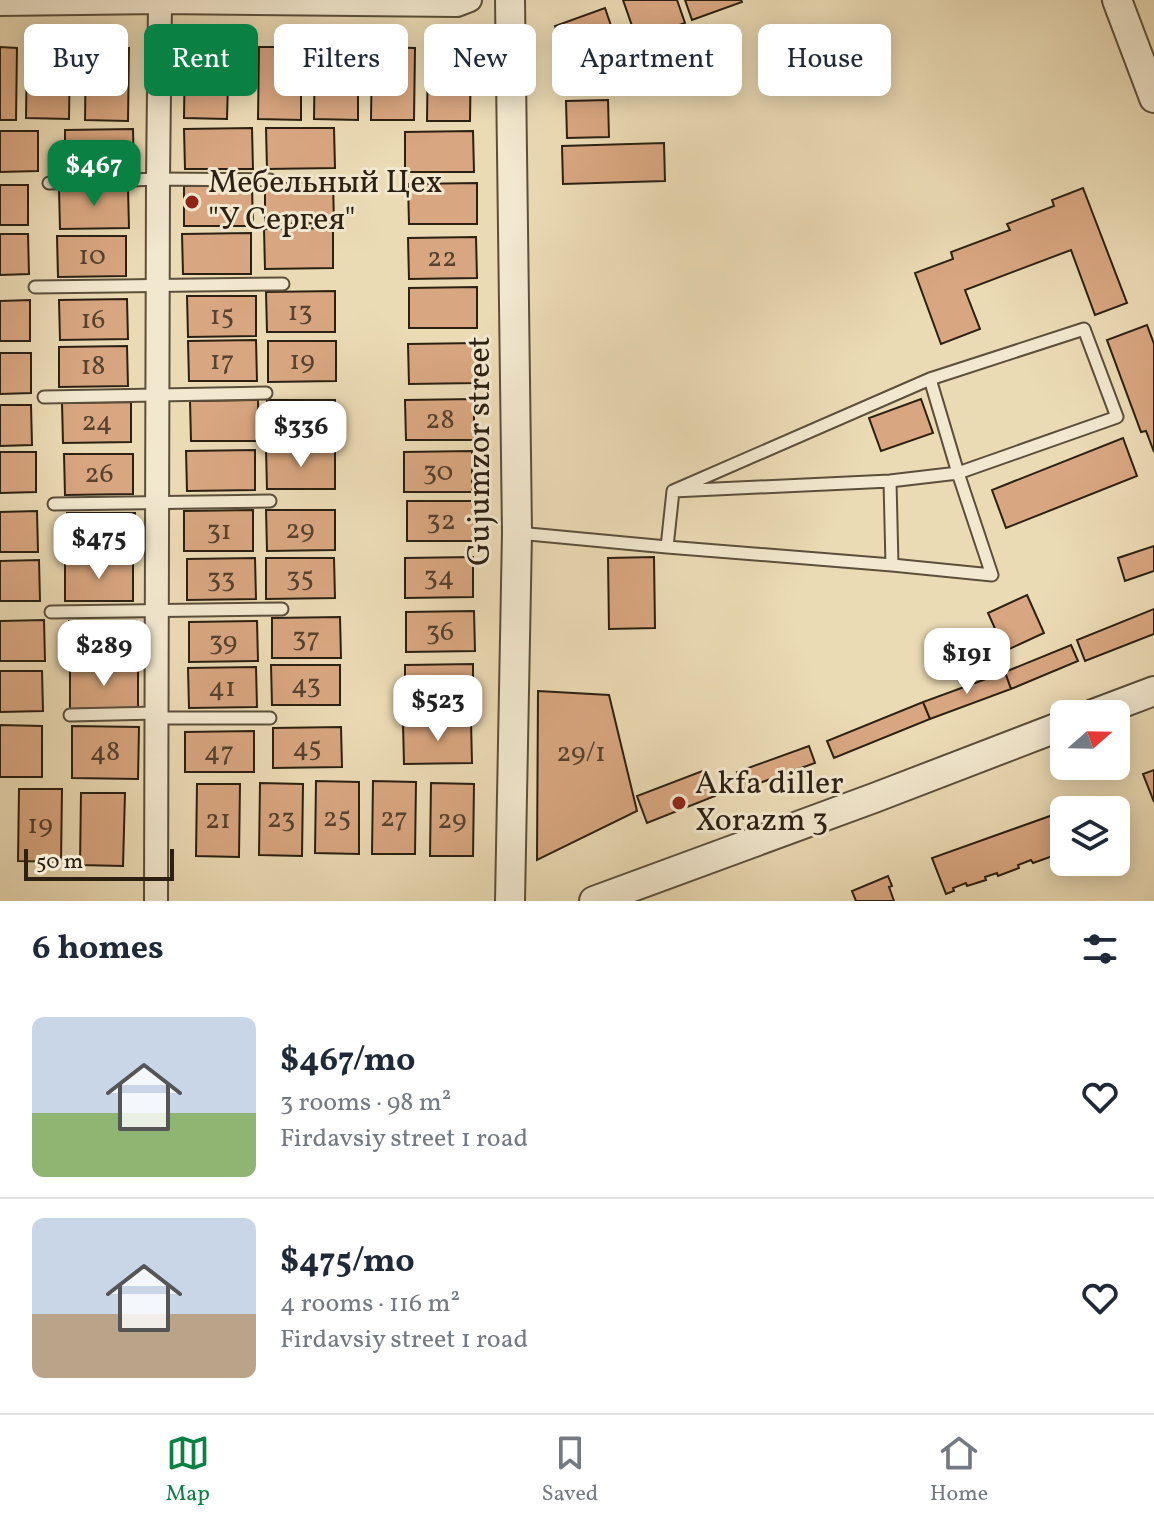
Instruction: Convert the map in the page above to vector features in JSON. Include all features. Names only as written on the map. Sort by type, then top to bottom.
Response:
[{"type":"street","points":[[0,4],[201,1],[457,5],[470,0]]},
{"type":"street","name":"Gujumzor street","points":[[510,0],[517,533],[510,901]]},
{"type":"street","points":[[1117,0],[1154,98]]},
{"type":"street","points":[[156,901],[160,2]]},
{"type":"street","points":[[1130,700],[1154,691]]},
{"type":"street","points":[[594,901],[1050,730]]},
{"type":"lane","points":[[49,183],[158,179],[270,180]]},
{"type":"lane","points":[[35,287],[283,284]]},
{"type":"lane","points":[[1084,329],[1117,417],[958,473],[890,481],[673,491],[930,379],[1084,329]]},
{"type":"lane","points":[[517,533],[992,575],[930,379]]},
{"type":"lane","points":[[44,397],[266,393]]},
{"type":"lane","points":[[890,481],[892,565]]},
{"type":"lane","points":[[667,547],[673,491]]},
{"type":"lane","points":[[54,504],[270,501]]},
{"type":"lane","points":[[51,612],[282,609]]},
{"type":"lane","points":[[70,715],[270,718]]},
{"type":"building","points":[[623,0],[677,0],[685,23],[682,24],[631,24]]},
{"type":"building","points":[[685,0],[741,0],[742,2],[692,20]]},
{"type":"building","points":[[605,8],[610,24],[561,24]]},
{"type":"building","points":[[0,47],[17,48],[16,120],[0,120]]},
{"type":"building","points":[[259,47],[274,47],[274,96],[301,96],[301,120],[258,119]]},
{"type":"building","points":[[129,48],[128,121],[85,120],[85,96],[128,96]]},
{"type":"building","points":[[408,48],[415,48],[414,120],[371,120],[371,96],[408,96]]},
{"type":"building","points":[[26,96],[69,96],[69,119],[26,118]]},
{"type":"building","points":[[184,96],[228,96],[227,119],[184,118]]},
{"type":"building","points":[[314,96],[358,96],[358,120],[314,119]]},
{"type":"building","points":[[427,96],[470,96],[470,121],[427,121]]},
{"type":"building","points":[[608,100],[609,137],[567,138],[566,101]]},
{"type":"building","points":[[252,128],[253,169],[185,169],[184,129]]},
{"type":"building","points":[[266,128],[334,128],[335,168],[267,169]]},
{"type":"building","points":[[133,129],[134,169],[65,170],[65,130]]},
{"type":"building","points":[[0,131],[38,131],[38,171],[0,172]]},
{"type":"building","points":[[473,131],[474,172],[405,172],[405,132]]},
{"type":"building","points":[[664,143],[665,181],[563,184],[562,146]]},
{"type":"building","points":[[265,183],[333,183],[334,223],[265,224]]},
{"type":"building","points":[[477,183],[477,224],[409,224],[408,184]]},
{"type":"building","points":[[0,185],[28,185],[28,225],[0,225]]},
{"type":"building","points":[[252,185],[253,226],[184,226],[184,186]]},
{"type":"building","points":[[128,188],[129,228],[60,229],[59,189]]},
{"type":"building","points":[[1083,188],[1127,303],[1095,315],[1071,250],[965,290],[980,329],[941,344],[915,273],[953,259],[951,252],[1010,230],[1007,224],[1054,206],[1052,200]]},
{"type":"building","points":[[333,228],[333,268],[265,269],[264,229]]},
{"type":"building","points":[[251,233],[251,274],[183,274],[182,234]]},
{"type":"building","points":[[0,234],[28,234],[29,274],[0,275]]},
{"type":"building","points":[[57,236],[126,236],[126,276],[58,277]]},
{"type":"building","points":[[476,237],[477,278],[409,279],[408,238]]},
{"type":"building","points":[[477,287],[477,328],[409,328],[409,288]]},
{"type":"building","points":[[335,291],[335,332],[267,332],[266,292]]},
{"type":"building","points":[[187,296],[256,296],[256,336],[188,337]]},
{"type":"building","points":[[127,299],[128,339],[60,340],[59,300]]},
{"type":"building","points":[[30,300],[30,341],[0,341],[0,301]]},
{"type":"building","points":[[1147,325],[1154,344],[1154,452],[1146,431],[1141,432],[1107,340]]},
{"type":"building","points":[[256,340],[257,381],[189,381],[188,341]]},
{"type":"building","points":[[268,341],[336,341],[336,381],[268,382]]},
{"type":"building","points":[[477,343],[477,383],[409,384],[408,344]]},
{"type":"building","points":[[127,346],[128,386],[59,387],[59,347]]},
{"type":"building","points":[[0,353],[31,353],[31,393],[0,394]]},
{"type":"building","points":[[474,399],[474,440],[406,440],[405,400]]},
{"type":"building","points":[[921,399],[933,433],[881,451],[869,418]]},
{"type":"building","points":[[258,400],[259,441],[191,441],[190,401]]},
{"type":"building","points":[[267,400],[335,400],[336,440],[267,441]]},
{"type":"building","points":[[131,402],[131,442],[63,443],[62,403]]},
{"type":"building","points":[[0,405],[31,405],[32,445],[0,446]]},
{"type":"building","points":[[1123,438],[1137,476],[1006,528],[992,490]]},
{"type":"building","points":[[335,448],[335,489],[267,489],[266,449]]},
{"type":"building","points":[[255,450],[255,490],[187,491],[186,451]]},
{"type":"building","points":[[472,451],[472,492],[404,492],[404,452]]},
{"type":"building","points":[[0,452],[36,452],[36,492],[0,493]]},
{"type":"building","points":[[64,454],[133,454],[133,494],[65,495]]},
{"type":"building","points":[[407,501],[475,501],[476,541],[407,541]]},
{"type":"building","points":[[253,510],[253,551],[184,551],[184,511]]},
{"type":"building","points":[[266,510],[335,510],[335,550],[267,551]]},
{"type":"building","points":[[37,511],[38,552],[0,552],[0,512]]},
{"type":"building","points":[[67,513],[135,513],[136,553],[68,553]]},
{"type":"building","points":[[1154,546],[1154,571],[1125,581],[1118,558]]},
{"type":"building","points":[[473,557],[473,597],[405,598],[405,558]]},
{"type":"building","points":[[654,557],[655,628],[609,629],[608,558]]},
{"type":"building","points":[[255,558],[256,599],[187,600],[187,559]]},
{"type":"building","points":[[266,558],[334,558],[335,598],[266,599]]},
{"type":"building","points":[[39,560],[40,601],[0,601],[0,561]]},
{"type":"building","points":[[133,560],[133,601],[65,601],[65,561]]},
{"type":"building","points":[[1027,595],[1044,633],[1005,651],[988,613]]},
{"type":"building","points":[[1154,609],[1154,634],[1085,661],[1077,640]]},
{"type":"building","points":[[474,611],[475,651],[406,652],[406,612]]},
{"type":"building","points":[[340,617],[341,658],[272,658],[272,618]]},
{"type":"building","points":[[44,620],[45,661],[0,661],[0,621]]},
{"type":"building","points":[[69,621],[137,621],[138,661],[70,662]]},
{"type":"building","points":[[257,621],[258,661],[189,662],[189,622]]},
{"type":"building","points":[[1071,645],[1078,661],[1011,689],[1005,672]]},
{"type":"building","points":[[473,664],[473,705],[405,705],[405,665]]},
{"type":"building","points":[[271,665],[340,665],[340,705],[272,705]]},
{"type":"building","points":[[256,667],[257,707],[189,708],[188,668]]},
{"type":"building","points":[[70,668],[138,668],[138,708],[70,709]]},
{"type":"building","points":[[0,671],[42,671],[43,711],[0,712]]},
{"type":"building","points":[[1005,672],[1011,689],[930,719],[923,702]]},
{"type":"building","points":[[538,691],[609,695],[637,811],[537,860]]},
{"type":"building","points":[[923,702],[930,719],[834,758],[827,741]]},
{"type":"building","points":[[471,722],[472,763],[404,764],[403,723]]},
{"type":"building","points":[[0,725],[42,726],[42,777],[0,777]]},
{"type":"building","points":[[72,726],[139,727],[138,779],[72,778]]},
{"type":"building","points":[[341,727],[342,767],[273,768],[273,728]]},
{"type":"building","points":[[254,731],[254,772],[185,772],[185,732]]},
{"type":"building","points":[[809,746],[815,763],[743,789],[737,772]]},
{"type":"building","points":[[705,770],[715,796],[647,823],[637,796]]},
{"type":"building","points":[[1154,770],[1154,802],[1143,774]]},
{"type":"building","points":[[316,781],[359,782],[359,854],[315,853]]},
{"type":"building","points":[[373,781],[416,782],[415,854],[372,854]]},
{"type":"building","points":[[260,783],[303,784],[302,856],[259,855]]},
{"type":"building","points":[[431,783],[474,784],[473,856],[430,856]]},
{"type":"building","points":[[197,784],[240,784],[239,857],[196,856]]},
{"type":"building","points":[[19,789],[62,789],[61,862],[18,861]]},
{"type":"building","points":[[81,793],[125,793],[123,866],[80,865]]},
{"type":"building","points":[[1050,816],[1050,857],[1033,863],[1031,860],[998,876],[997,873],[967,886],[966,883],[946,894],[932,858]]},
{"type":"building","points":[[888,876],[894,901],[856,901],[852,891]]},
{"type":"place","name":"Мебельный Цех \"У Сергея\"","points":[[192,202]]},
{"type":"place","name":"Akfa diller Xorazm 3","points":[[679,803]]}]
